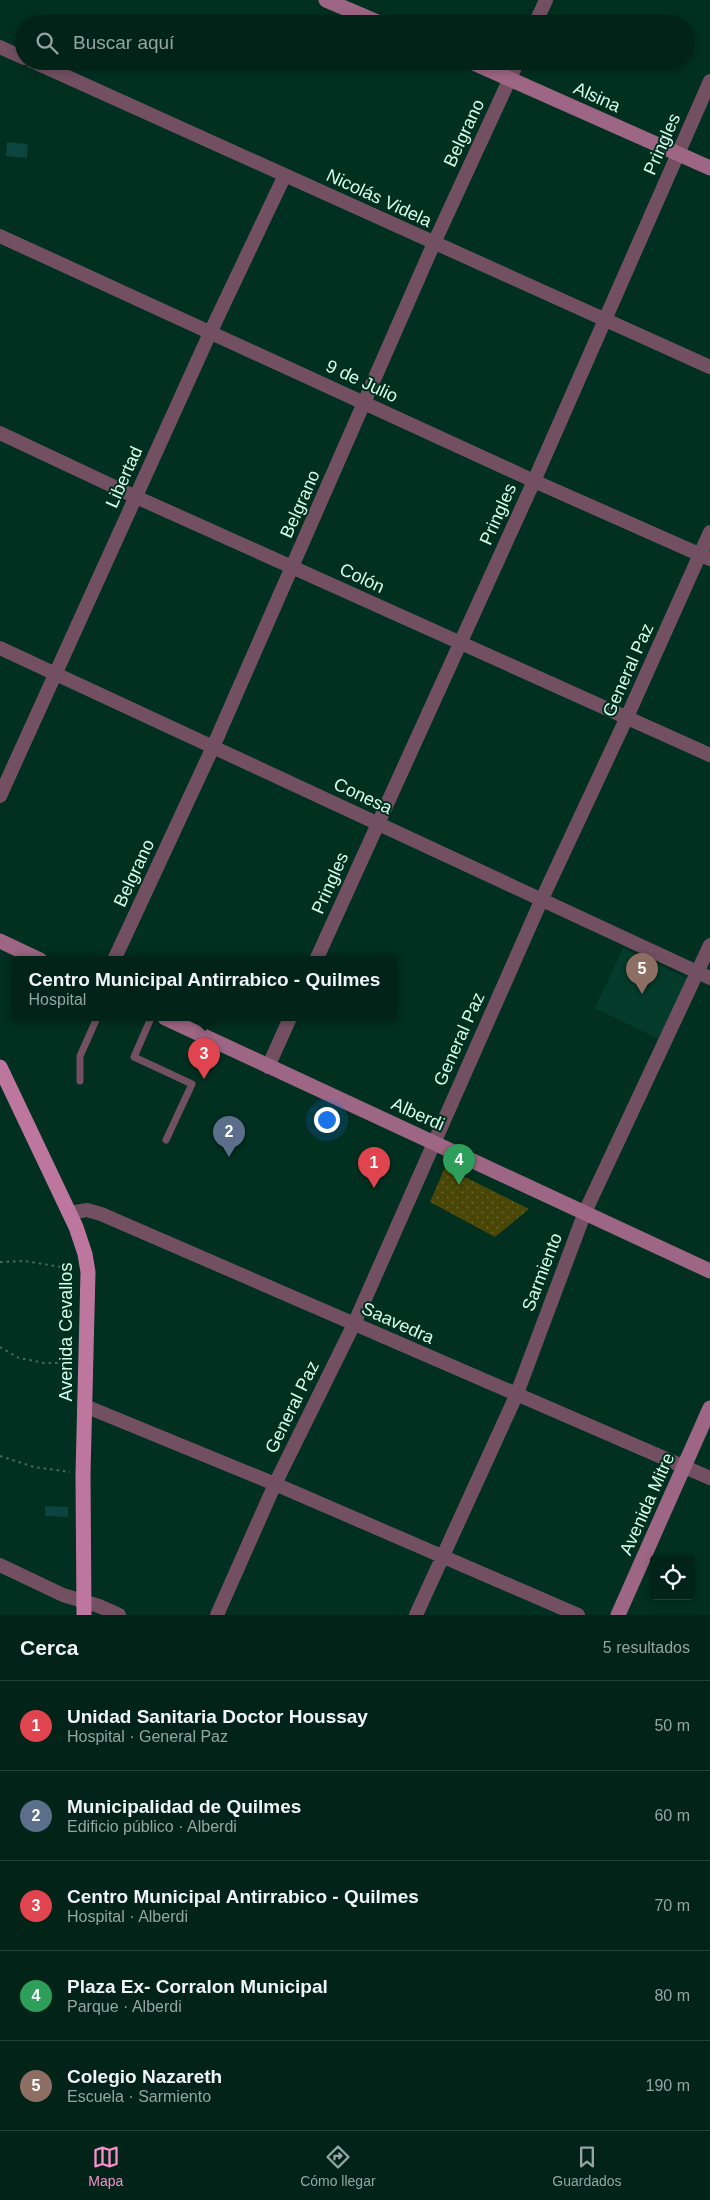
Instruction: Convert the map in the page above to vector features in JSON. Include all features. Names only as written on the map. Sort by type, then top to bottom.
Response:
[{"type":"main road","name":"Avenida Cevallos","points":[[0,1067],[69,1213],[80,1239],[88,1272],[83,1474],[84,1609]]},
{"type":"street","points":[[326,0],[361,15]]},
{"type":"street","points":[[539,15],[546,0]]},
{"type":"street","points":[[0,47],[15,54]]},
{"type":"street","name":"Nicolás Videla","points":[[52,70],[710,367]]},
{"type":"street","name":"Alsina","points":[[490,70],[710,168]]},
{"type":"street","name":"Belgrano","points":[[116,956],[213,746],[434,244],[514,70]]},
{"type":"street","name":"Pringles","points":[[318,956],[534,481],[710,81]]},
{"type":"street","name":"Libertad","points":[[0,796],[210,333],[285,175]]},
{"type":"street","name":"9 de Julio","points":[[0,236],[534,481],[705,556]]},
{"type":"street","name":"Colón","points":[[0,433],[460,644],[710,755]]},
{"type":"street","name":"General Paz","points":[[217,1615],[275,1484],[354,1324],[541,901],[705,556],[710,532]]},
{"type":"street","name":"Conesa","points":[[0,648],[710,978]]},
{"type":"street","points":[[0,942],[31,956]]},
{"type":"street","name":"Sarmiento","points":[[416,1615],[516,1396],[585,1212],[710,945]]},
{"type":"street","name":"Alberdi","points":[[170,1021],[585,1212],[710,1272]]},
{"type":"street","points":[[268,1067],[289,1021]]},
{"type":"street","name":"Saavedra","points":[[69,1213],[87,1210],[101,1214],[516,1396],[710,1478]]},
{"type":"street","points":[[85,1406],[275,1484],[442,1558],[578,1615]]},
{"type":"street","name":"Avenida Mitre","points":[[618,1615],[710,1408]]},
{"type":"street","points":[[0,1565],[63,1595],[84,1609],[119,1615]]},
{"type":"lane","points":[[80,1081],[80,1056],[96,1021]]},
{"type":"lane","points":[[150,1021],[134,1056],[192,1084],[166,1140]]},
{"type":"path","points":[[0,1262],[24,1261],[88,1272]]},
{"type":"path","points":[[0,1347],[19,1358],[44,1363],[86,1363]]},
{"type":"path","points":[[0,1456],[34,1467],[83,1474]]},
{"type":"shaded area","points":[[623,948],[689,979],[660,1040],[595,1008]]},
{"type":"shaded area","points":[[445,1167],[529,1209],[495,1237],[430,1202]]},
{"type":"building","points":[[7,142],[28,144],[27,158],[6,156]]},
{"type":"building","points":[[45,1506],[68,1507],[68,1517],[45,1516]]},
{"type":"place","name":"Colegio Nazareth","points":[[642,994]]},
{"type":"place","name":"Centro Municipal Antirrabico - Quilmes","points":[[204,1079]]},
{"type":"place","name":"Municipalidad de Quilmes","points":[[229,1157]]},
{"type":"place","name":"Plaza Ex- Corralon Municipal","points":[[459,1185]]},
{"type":"place","name":"Unidad Sanitaria Doctor Houssay","points":[[374,1188]]}]
